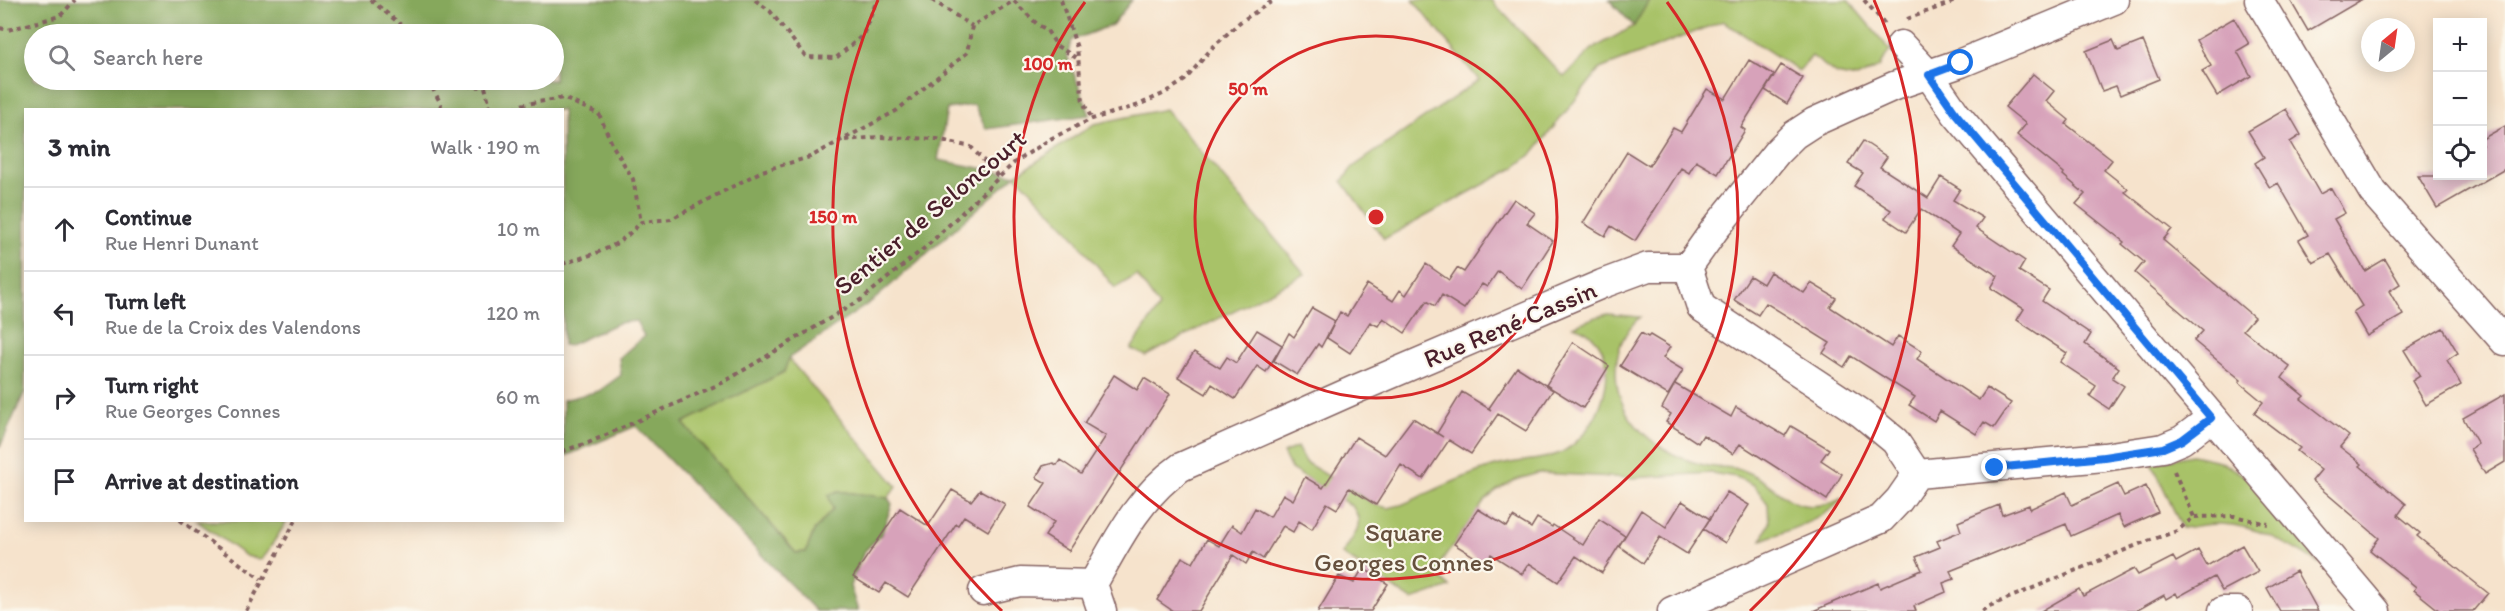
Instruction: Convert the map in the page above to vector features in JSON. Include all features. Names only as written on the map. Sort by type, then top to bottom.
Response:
[{"type":"street","points":[[1917,474],[1895,441],[1861,412],[1701,306],[1688,267],[1715,229],[1777,152],[1794,135],[1814,122],[1894,86],[1929,75],[2114,0]]},
{"type":"street","points":[[2259,0],[2373,192],[2505,342]]},
{"type":"street","points":[[1895,31],[1956,114],[2376,611]]},
{"type":"street","name":"Rue René Cassin","points":[[1093,584],[1143,502],[1160,483],[1181,467],[1602,284],[1648,267],[1688,267]]},
{"type":"street","points":[[1917,474],[2104,457],[2163,448],[2182,440],[2211,418]]},
{"type":"street","points":[[1672,611],[1881,519],[1899,500],[1917,474]]},
{"type":"street","points":[[983,591],[1020,582],[1093,584],[1102,611]]},
{"type":"street","points":[[2223,611],[2238,611]]},
{"type":"path","points":[[30,24],[60,16],[75,0]]},
{"type":"path","points":[[371,0],[400,24]]},
{"type":"path","points":[[755,0],[770,11],[806,57],[836,58],[862,35],[877,0]]},
{"type":"path","points":[[932,0],[972,26]]},
{"type":"path","points":[[564,263],[612,248],[627,238],[641,222],[671,219],[762,171],[810,157],[896,111],[967,53],[972,26],[1015,0],[1038,25],[1046,28],[1057,46],[1078,59]]},
{"type":"path","points":[[1061,0],[1077,48],[1083,102],[1092,119]]},
{"type":"path","name":"Sentier de Seloncourt","points":[[564,450],[724,382],[862,299],[928,245],[1015,162],[1052,138],[1092,119],[1136,106],[1165,93],[1185,80],[1212,48],[1240,22],[1274,0]]},
{"type":"path","points":[[1864,0],[1895,31],[1958,0]]},
{"type":"path","points":[[0,28],[8,30],[24,26]]},
{"type":"path","points":[[434,90],[440,108]]},
{"type":"path","points":[[486,90],[490,108]]},
{"type":"path","points":[[517,108],[520,105],[563,98],[599,114],[613,146],[633,179],[641,222]]},
{"type":"path","points":[[841,140],[879,137],[937,139],[971,147],[999,177]]},
{"type":"path","points":[[2163,448],[2194,517]]},
{"type":"path","points":[[1982,611],[2142,543],[2177,531],[2194,517],[2234,516],[2312,535]]},
{"type":"path","points":[[183,522],[225,550],[261,579]]},
{"type":"path","points":[[246,611],[261,579],[295,522]]},
{"type":"green space","points":[[0,0],[1132,0],[1112,25],[1072,40],[1067,56],[1090,115],[986,129],[974,105],[947,109],[938,160],[1016,175],[875,299],[789,358],[784,372],[683,423],[796,553],[806,552],[814,531],[833,509],[828,495],[838,491],[888,498],[892,504],[882,533],[864,552],[850,586],[858,611],[816,611],[636,426],[564,457],[564,400],[599,391],[621,375],[619,358],[644,336],[636,321],[618,323],[568,346],[564,345],[564,108],[24,108],[24,393],[0,447]]},
{"type":"green space","points":[[1413,0],[1491,0],[1564,77],[1592,49],[1634,26],[1649,0],[1848,0],[1890,50],[1879,67],[1857,78],[1836,74],[1812,56],[1799,71],[1723,21],[1600,69],[1533,153],[1514,168],[1384,239],[1342,181],[1353,167],[1479,80]]},
{"type":"green space","points":[[1609,0],[1649,0],[1634,26]]},
{"type":"green space","points":[[1165,109],[1305,274],[1146,356],[1131,349],[1159,307],[1137,275],[1115,288],[1067,228],[1016,175],[1094,124]]},
{"type":"green space","name":"Square Georges Connes","points":[[1608,314],[1640,317],[1629,329],[1617,357],[1618,391],[1624,408],[1633,422],[1659,446],[1708,466],[1740,469],[1758,477],[1798,504],[1810,506],[1825,504],[1843,498],[1826,513],[1762,540],[1769,523],[1768,504],[1754,485],[1736,477],[1711,473],[1631,478],[1538,473],[1513,481],[1497,490],[1484,502],[1442,561],[1440,578],[1450,587],[1412,600],[1342,554],[1354,537],[1358,525],[1358,519],[1352,506],[1291,469],[1283,453],[1297,447],[1305,462],[1376,505],[1388,508],[1401,505],[1489,468],[1556,455],[1579,440],[1591,424],[1606,386],[1606,367],[1602,349],[1591,335],[1573,326]]},
{"type":"green space","points":[[788,358],[897,486],[888,498],[838,491],[829,495],[833,509],[814,531],[806,552],[796,553],[683,423],[784,372]]},
{"type":"green space","points":[[2192,455],[2220,461],[2250,479],[2319,564],[2272,537],[2247,528],[2215,524],[2182,528],[2152,463]]},
{"type":"green space","points":[[198,522],[286,522],[262,560],[246,556]]},
{"type":"building","points":[[2290,0],[2361,0],[2308,31]]},
{"type":"building","points":[[2234,18],[2249,44],[2237,51],[2251,76],[2217,96],[2202,71],[2211,66],[2196,40]]},
{"type":"building","points":[[2113,40],[2118,51],[2143,41],[2159,79],[2120,95],[2116,86],[2102,91],[2086,51]]},
{"type":"building","points":[[1749,60],[1774,75],[1741,127],[1745,130],[1718,174],[1696,161],[1689,173],[1681,168],[1635,241],[1611,226],[1605,236],[1583,223],[1627,152],[1649,166],[1673,128],[1681,132],[1707,89],[1725,99]]},
{"type":"building","points":[[1781,65],[1803,78],[1787,104],[1765,90]]},
{"type":"building","points":[[2033,74],[2054,91],[2046,101],[2069,120],[2066,124],[2112,160],[2104,170],[2128,189],[2125,192],[2172,229],[2163,240],[2254,317],[2243,330],[2290,367],[2282,378],[2304,396],[2301,399],[2349,436],[2340,447],[2406,504],[2398,515],[2420,533],[2417,536],[2488,593],[2473,611],[2440,611],[2414,590],[2416,587],[2370,550],[2379,538],[2312,481],[2321,470],[2297,451],[2300,448],[2254,413],[2263,402],[2239,382],[2241,380],[2194,341],[2203,331],[2135,273],[2144,262],[2122,244],[2124,242],[2076,204],[2085,194],[2063,175],[2064,173],[2017,135],[2026,124],[2005,107]]},
{"type":"building","points":[[2286,109],[2301,135],[2290,142],[2320,194],[2331,188],[2345,213],[2334,219],[2365,271],[2385,259],[2400,284],[2389,291],[2403,315],[2367,336],[2353,312],[2362,306],[2330,254],[2313,263],[2299,240],[2308,235],[2278,183],[2270,188],[2255,163],[2264,157],[2248,131]]},
{"type":"building","points":[[2505,126],[2505,169],[2487,179],[2487,136]]},
{"type":"building","points":[[1863,141],[1887,157],[1880,167],[1928,198],[1941,177],[1960,189],[1953,200],[1983,218],[1976,228],[2025,261],[2019,271],[2049,290],[2042,301],[2091,334],[2085,344],[2119,368],[2112,378],[2124,386],[2109,409],[2090,396],[2096,386],[2060,362],[2067,353],[2017,320],[2024,309],[1991,288],[1998,276],[1951,246],[1959,234],[1921,209],[1906,232],[1885,218],[1891,210],[1854,186],[1863,173],[1848,164]]},
{"type":"building","points":[[2418,176],[2433,176],[2433,180],[2486,180],[2437,208]]},
{"type":"building","points":[[1514,199],[1535,213],[1527,223],[1553,241],[1522,289],[1498,271],[1487,287],[1482,284],[1464,309],[1442,295],[1435,306],[1427,301],[1405,333],[1383,318],[1378,326],[1370,322],[1350,353],[1327,338],[1340,312],[1347,316],[1367,284],[1393,301],[1400,290],[1406,295],[1426,264],[1449,280],[1457,268],[1464,272]]},
{"type":"building","points":[[1770,272],[1804,293],[1811,283],[1836,298],[1830,307],[1891,347],[1898,336],[1922,351],[1917,359],[1979,400],[1987,388],[2011,403],[1994,428],[1984,422],[1976,434],[1940,411],[1934,421],[1909,405],[1915,397],[1851,356],[1844,367],[1823,353],[1830,343],[1766,303],[1758,315],[1734,300],[1750,276],[1763,284]]},
{"type":"building","points":[[1312,308],[1335,321],[1321,347],[1318,344],[1297,375],[1274,361],[1289,333],[1294,337]]},
{"type":"building","points":[[2443,328],[2458,353],[2447,360],[2461,385],[2426,405],[2412,381],[2420,376],[2404,350]]},
{"type":"building","points":[[1257,330],[1282,345],[1266,372],[1257,366],[1235,399],[1212,384],[1206,394],[1178,377],[1194,352],[1220,368],[1227,357],[1236,363]]},
{"type":"building","points":[[1641,333],[1648,337],[1650,335],[1670,347],[1663,358],[1683,370],[1668,395],[1620,366]]},
{"type":"building","points":[[1573,342],[1609,366],[1583,408],[1546,385]]},
{"type":"building","points":[[1517,367],[1553,390],[1526,431],[1498,414],[1471,454],[1449,440],[1423,479],[1401,465],[1376,505],[1349,488],[1337,509],[1327,503],[1312,529],[1299,521],[1293,532],[1283,526],[1263,559],[1253,552],[1246,564],[1233,555],[1199,611],[1173,611],[1157,600],[1182,557],[1193,563],[1207,539],[1219,546],[1232,525],[1242,532],[1255,508],[1270,517],[1283,494],[1293,500],[1305,477],[1323,488],[1356,437],[1385,455],[1413,418],[1443,437],[1437,433],[1462,392],[1491,410],[1489,408]]},
{"type":"building","points":[[1114,375],[1137,390],[1144,378],[1170,394],[1069,551],[1045,536],[1054,522],[1030,507],[1046,483],[1036,477],[1043,466],[1053,463],[1057,465],[1060,460],[1081,474],[1106,436],[1084,423]]},
{"type":"building","points":[[1675,384],[1731,417],[1736,407],[1785,436],[1791,426],[1829,449],[1821,460],[1842,474],[1827,500],[1740,444],[1733,454],[1703,435],[1698,443],[1666,422],[1671,414],[1662,408]]},
{"type":"building","points":[[2505,394],[2505,462],[2485,474],[2470,449],[2478,444],[2463,418]]},
{"type":"building","points":[[2118,484],[2124,496],[2146,486],[2158,512],[2124,527],[2118,515],[2071,536],[2066,524],[1950,571],[1954,579],[1943,583],[1946,592],[1914,606],[1916,611],[1813,611],[1878,583],[1880,588],[1922,570],[1916,557],[1940,547],[1937,541],[1961,531],[1958,522],[1999,505],[2002,515],[2029,505],[2030,509],[2066,492],[2072,505]]},
{"type":"building","points":[[952,490],[971,501],[980,490],[1005,504],[988,531],[964,516],[958,525],[956,524],[908,597],[886,583],[879,593],[853,577],[900,508],[928,526]]},
{"type":"building","points":[[1727,492],[1749,505],[1725,543],[1703,529]]},
{"type":"building","points":[[1682,501],[1710,519],[1687,554],[1660,537],[1643,563],[1619,546],[1641,510],[1666,527]]},
{"type":"building","points":[[1478,509],[1507,527],[1513,517],[1531,528],[1537,518],[1552,527],[1553,525],[1583,545],[1599,519],[1625,536],[1602,573],[1576,556],[1558,582],[1529,563],[1522,574],[1491,554],[1486,564],[1454,544]]},
{"type":"building","points":[[2242,545],[2258,572],[2222,591],[2214,577],[2178,597],[2176,593],[2166,599],[2164,595],[2136,611],[2041,611],[2079,589],[2083,596],[2134,569],[2138,575],[2173,557],[2176,562],[2198,550],[2207,566]]},
{"type":"building","points":[[1363,568],[1388,584],[1371,611],[1318,611],[1339,576],[1354,583]]},
{"type":"building","points":[[2296,571],[2318,611],[2280,611],[2267,588]]},
{"type":"route","points":[[1961,63],[1929,75],[1956,114],[2211,418],[2182,440],[2163,448],[2104,457],[1995,468]]}]
